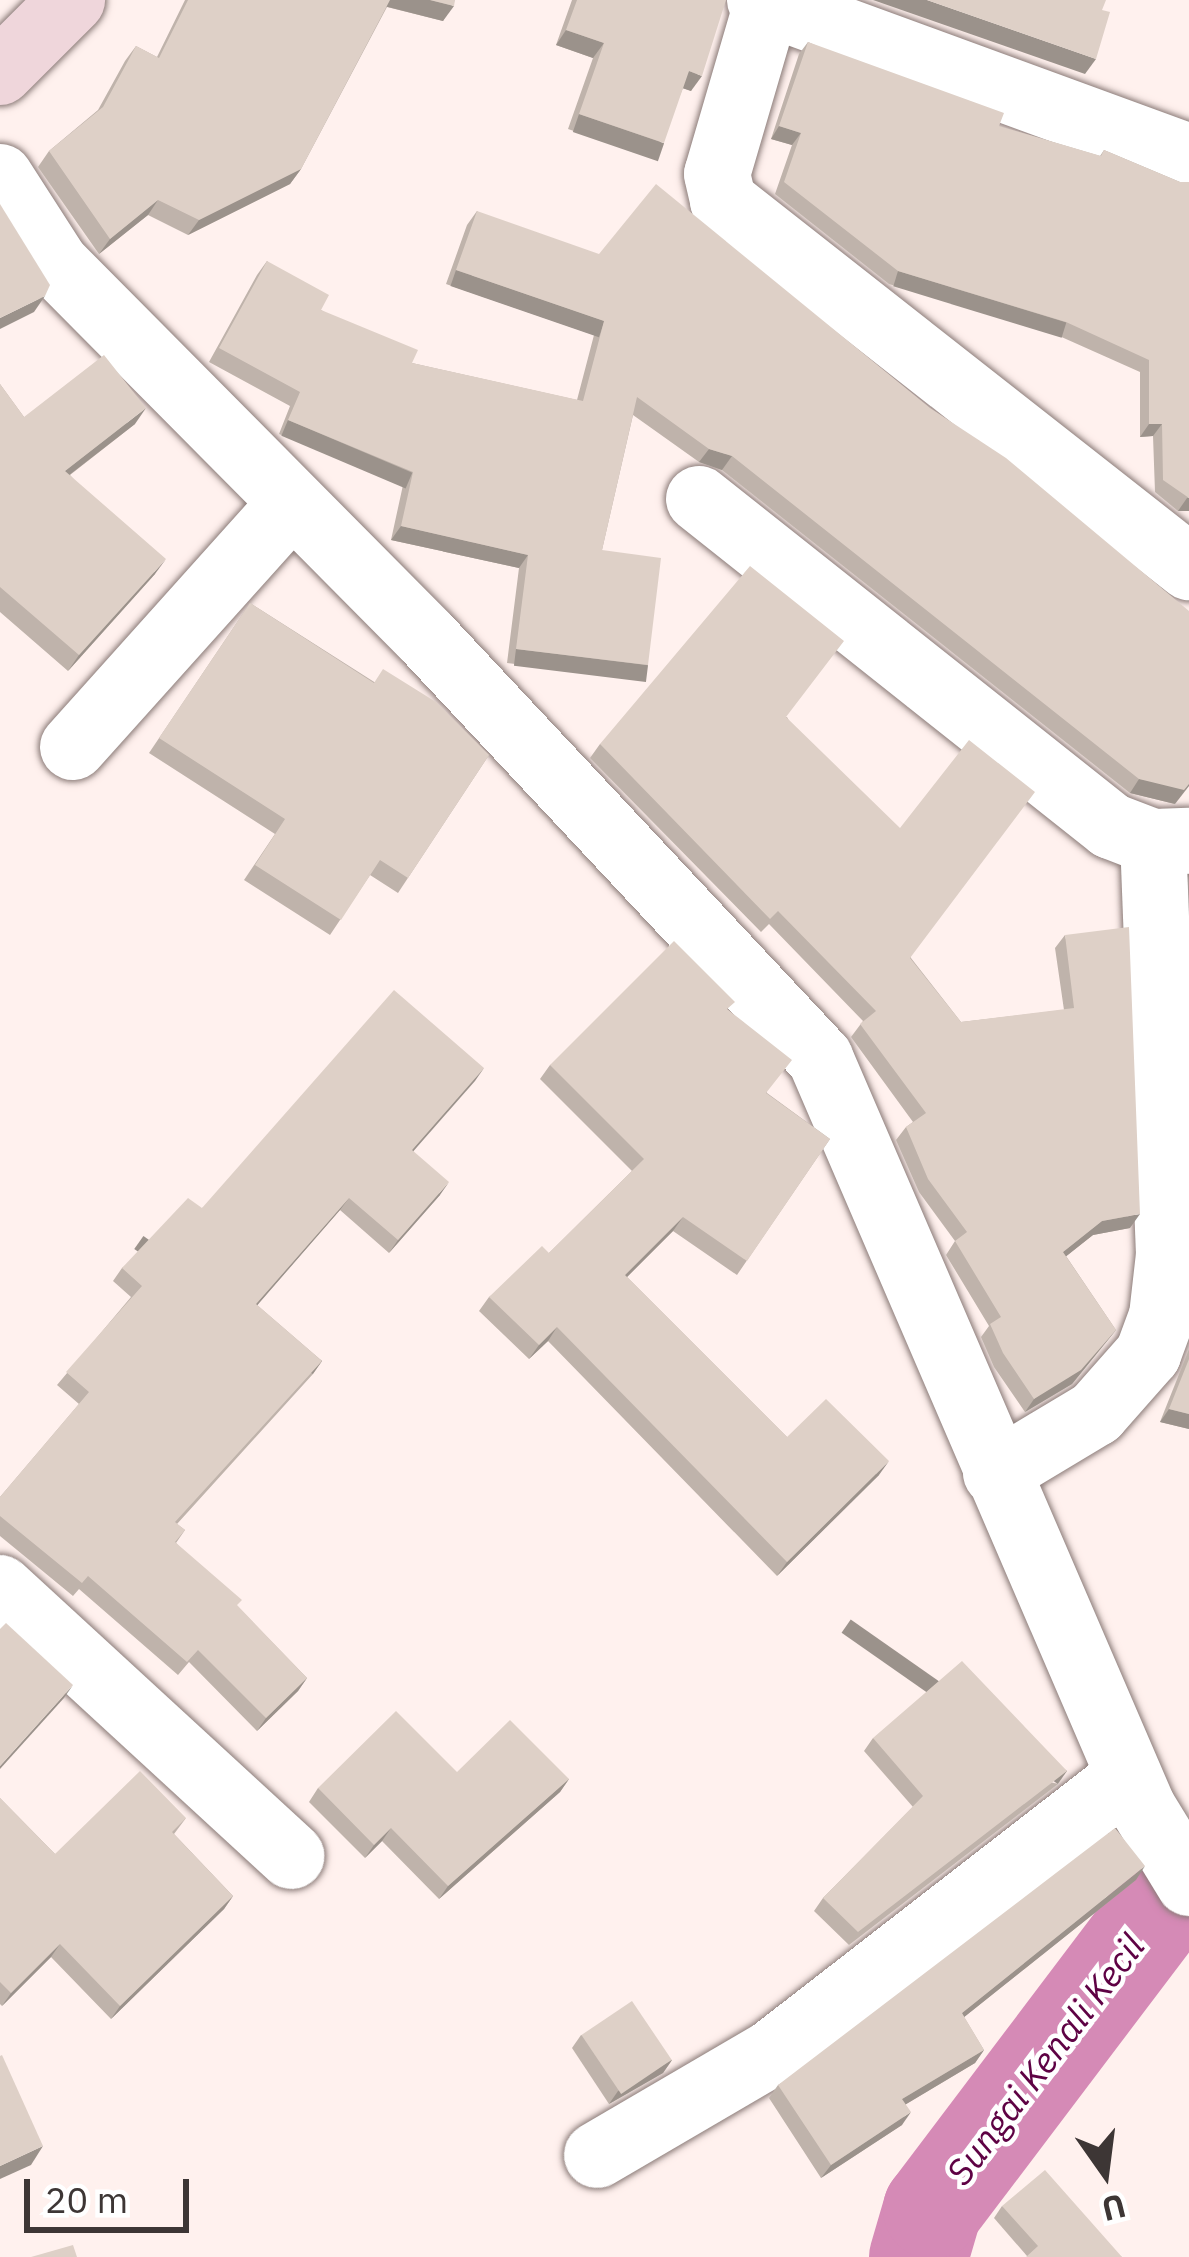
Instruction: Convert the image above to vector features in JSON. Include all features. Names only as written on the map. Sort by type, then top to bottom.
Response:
[{"type":"street","points":[[0,71],[73,0]]},
{"type":"street","points":[[1189,157],[765,1],[717,174],[723,201],[1189,567]]},
{"type":"street","points":[[0,177],[56,265],[292,503],[820,1058],[1136,1792],[1189,1883]]},
{"type":"street","points":[[699,499],[1111,826],[1171,841],[1169,1256],[1162,1316],[1148,1354],[1110,1400],[996,1473]]},
{"type":"street","points":[[73,747],[292,503]]},
{"type":"street","points":[[0,1588],[291,1856]]},
{"type":"street","points":[[596,2155],[773,2051],[1136,1792]]},
{"type":"building","points":[[188,0],[390,0],[301,169],[199,220],[158,200],[110,239],[49,151],[103,107],[136,46],[159,58]]},
{"type":"building","points":[[577,0],[726,0],[702,76],[689,71],[664,143],[579,114],[604,43],[566,30]]},
{"type":"building","points":[[927,0],[1106,0],[1102,10],[1110,12],[1096,59]]},
{"type":"building","points":[[808,42],[1004,113],[999,126],[1101,156],[1104,150],[1189,182],[1189,498],[1163,480],[1162,424],[1149,424],[1149,360],[1066,322],[898,271],[784,182],[801,133],[779,126]]},
{"type":"building","points":[[656,184],[930,408],[1006,458],[1189,611],[1189,784],[1184,790],[1139,779],[732,456],[709,449],[637,397],[602,550],[661,558],[648,665],[516,649],[528,555],[401,526],[413,472],[288,420],[300,392],[219,348],[267,261],[329,295],[321,310],[418,350],[412,363],[583,401],[604,321],[456,270],[477,211],[599,254]]},
{"type":"building","points":[[0,204],[50,285],[45,296],[0,318]]},
{"type":"building","points":[[104,355],[146,408],[65,471],[166,559],[79,655],[0,587],[0,384],[24,417]]},
{"type":"building","points":[[750,566],[844,641],[786,717],[900,828],[969,740],[1035,792],[910,958],[961,1022],[1074,1008],[1065,935],[1129,927],[1140,1214],[1102,1221],[1063,1252],[1116,1330],[1081,1370],[1034,1399],[990,1324],[1001,1317],[955,1241],[967,1232],[928,1179],[906,1127],[926,1113],[860,1024],[876,1011],[778,911],[770,919],[600,744]]},
{"type":"building","points":[[250,603],[374,683],[383,669],[436,702],[489,755],[408,878],[380,860],[341,920],[255,865],[285,819],[159,738]]},
{"type":"building","points":[[674,941],[735,1002],[727,1009],[792,1060],[766,1093],[830,1139],[747,1261],[683,1217],[625,1275],[787,1437],[826,1399],[889,1461],[787,1562],[557,1327],[539,1345],[489,1297],[542,1246],[549,1253],[644,1159],[550,1065]]},
{"type":"building","points":[[394,990],[484,1068],[412,1150],[449,1182],[398,1240],[349,1198],[256,1304],[322,1361],[175,1522],[185,1530],[175,1542],[242,1600],[237,1605],[307,1678],[266,1718],[198,1650],[187,1662],[88,1576],[82,1583],[0,1516],[0,1497],[89,1392],[66,1372],[142,1286],[122,1268],[188,1198],[202,1208]]},
{"type":"building","points":[[1189,1359],[1189,1414],[1169,1409]]},
{"type":"building","points":[[6,1623],[73,1685],[0,1766],[0,1629]]},
{"type":"building","points":[[962,1661],[1067,1771],[858,1932],[823,1898],[923,1796],[873,1738]]},
{"type":"building","points":[[396,1711],[457,1772],[510,1720],[569,1779],[448,1886],[391,1828],[374,1845],[318,1788]]},
{"type":"building","points":[[140,1771],[186,1818],[172,1832],[233,1896],[120,2006],[60,1944],[11,1993],[0,1982],[0,1798],[55,1854]]},
{"type":"building","points":[[1115,1828],[1145,1866],[962,2013],[984,2050],[902,2099],[911,2112],[831,2165],[778,2085]]},
{"type":"building","points":[[632,2001],[672,2060],[621,2094],[581,2035]]},
{"type":"building","points":[[0,2056],[43,2146],[0,2166]]},
{"type":"building","points":[[1045,2170],[1122,2257],[1026,2257],[1038,2246],[1002,2206]]},
{"type":"building","points":[[73,2245],[77,2257],[31,2257]]},
{"type":"waterway","name":"Sungai Kenali Kecil","points":[[918,2257],[932,2209],[1189,1869]]}]
